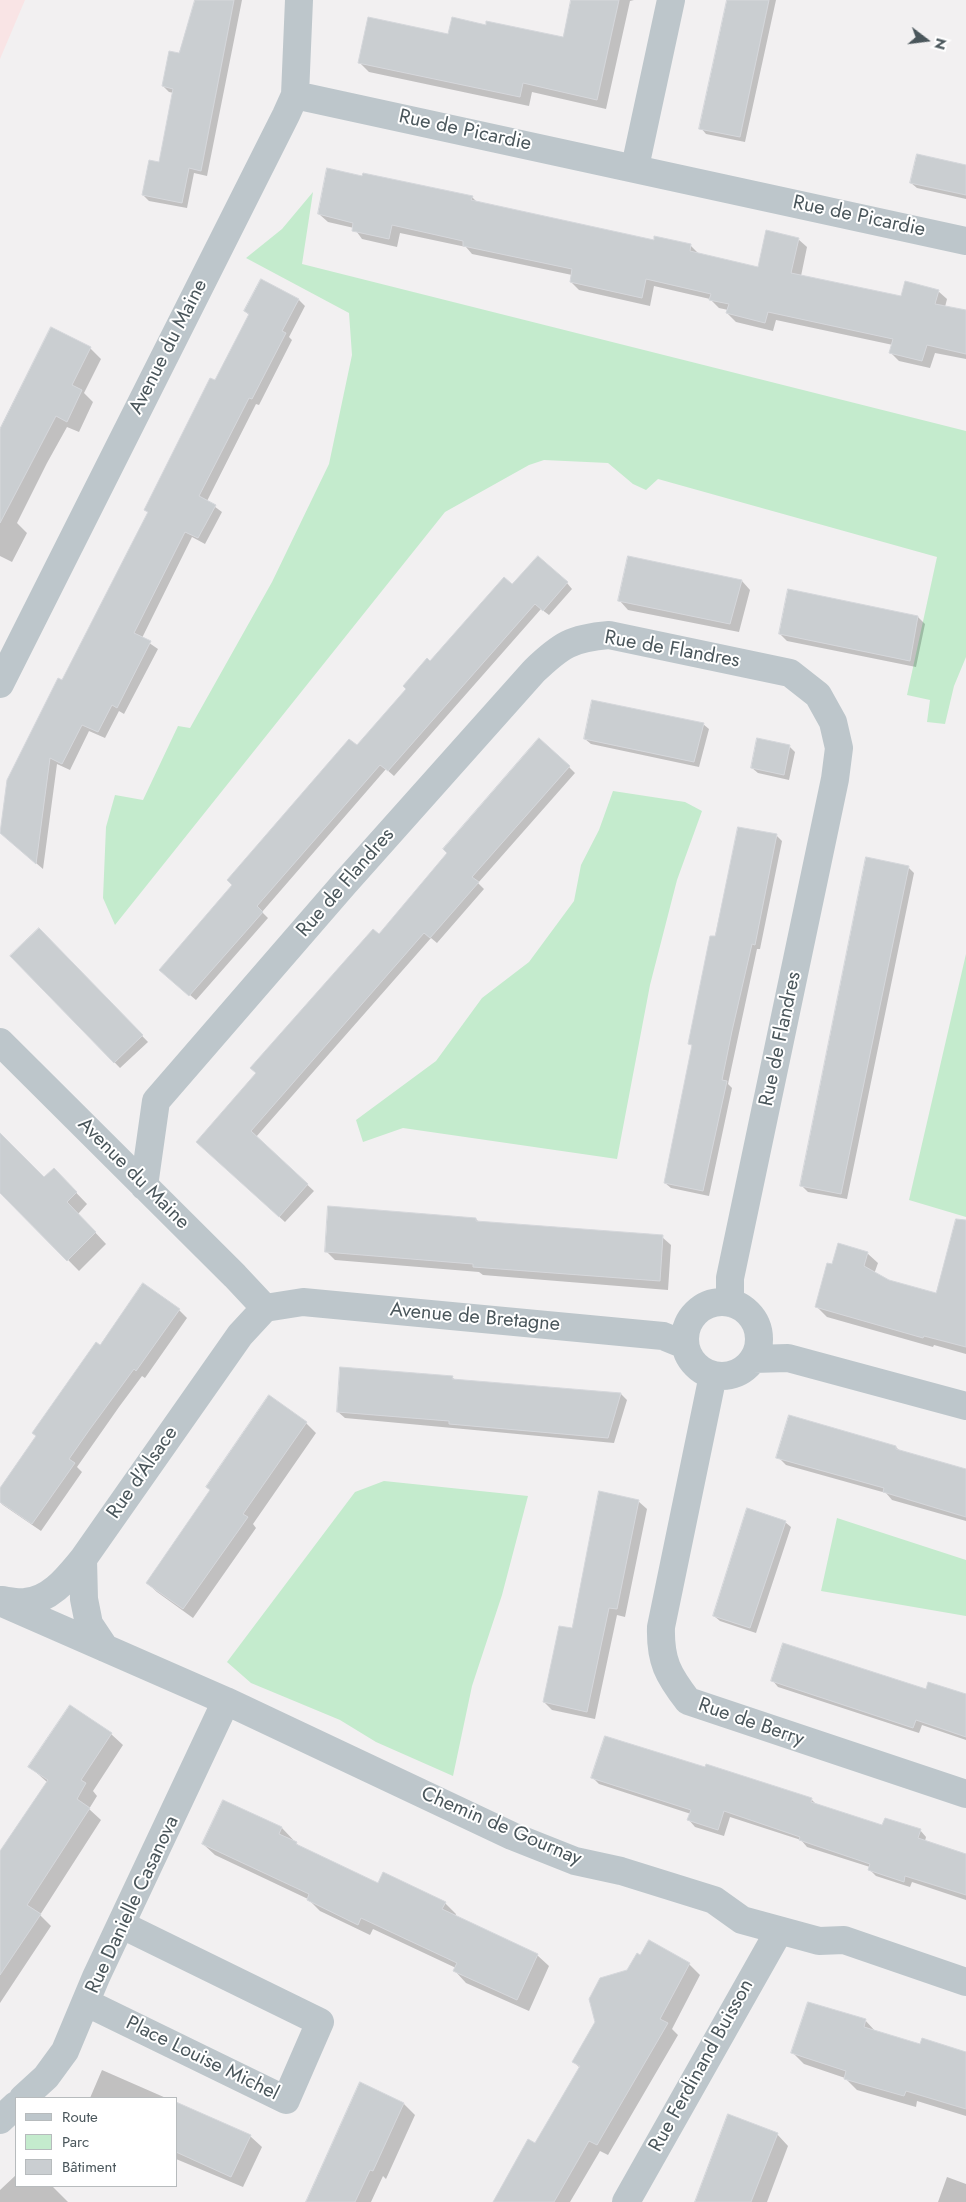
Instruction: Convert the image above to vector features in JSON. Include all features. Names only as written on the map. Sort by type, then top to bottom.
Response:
[{"type":"street","name":"Avenue du Maine","points":[[0,684],[295,95],[300,0]]},
{"type":"street","points":[[636,168],[671,0]]},
{"type":"street","name":"Rue de Picardie","points":[[295,95],[966,241]]},
{"type":"street","name":"Rue de Flandres","points":[[144,1186],[156,1102],[218,1030],[534,671],[556,649],[583,637],[619,637],[790,673],[818,694],[833,722],[839,748],[835,779],[730,1278],[730,1302]]},
{"type":"street","name":"Avenue du Maine","points":[[0,1042],[265,1308]]},
{"type":"street","name":"Avenue de Bretagne","points":[[265,1308],[303,1302],[663,1336],[684,1345]]},
{"type":"street","points":[[730,1302],[741,1307],[757,1325],[759,1336],[758,1348],[753,1359],[736,1374],[724,1377],[713,1375],[693,1364],[684,1345],[684,1333],[696,1311],[712,1303],[730,1302]]},
{"type":"street","name":"Rue d'Alsace","points":[[0,1601],[25,1602],[44,1596],[64,1582],[83,1559],[240,1335],[265,1308]]},
{"type":"street","points":[[753,1359],[788,1358],[966,1406]]},
{"type":"street","name":"Rue de Berry","points":[[713,1375],[661,1627],[660,1646],[669,1676],[688,1701],[966,1794]]},
{"type":"street","points":[[83,1559],[84,1598],[89,1624],[105,1648]]},
{"type":"street","name":"Chemin de Gournay","points":[[0,1601],[226,1701],[512,1836],[575,1861],[621,1871],[714,1900],[742,1920],[819,1940],[844,1940],[966,1982]]},
{"type":"street","name":"Rue Danielle Casanova","points":[[24,2097],[46,2077],[65,2050],[87,2003],[96,1978],[226,1701]]},
{"type":"street","name":"Place Louise Michel","points":[[87,2003],[286,2100],[320,2022],[122,1925]]},
{"type":"street","name":"Rue Ferdinand Buisson","points":[[626,2202],[779,1931]]},
{"type":"street","points":[[0,2120],[15,2106]]},
{"type":"shaded area","points":[[0,0],[25,0],[0,59]]},
{"type":"green space","points":[[313,192],[302,264],[966,431],[966,657],[954,686],[945,724],[927,722],[930,700],[907,695],[937,557],[658,479],[646,490],[633,484],[608,463],[544,460],[529,465],[445,512],[115,925],[103,898],[106,827],[115,795],[143,800],[178,726],[190,728],[272,582],[329,464],[352,355],[349,313],[246,258],[282,229]]},
{"type":"green space","points":[[613,791],[685,802],[702,811],[677,880],[650,985],[617,1159],[403,1128],[363,1142],[356,1120],[436,1061],[482,998],[529,962],[574,901],[581,865],[599,830]]},
{"type":"green space","points":[[966,954],[966,1217],[909,1200]]},
{"type":"green space","points":[[384,1481],[528,1496],[502,1595],[472,1686],[453,1776],[376,1742],[340,1720],[251,1683],[227,1662],[355,1492]]},
{"type":"green space","points":[[837,1518],[966,1560],[966,1616],[821,1591]]},
{"type":"building","points":[[195,0],[234,0],[201,171],[189,168],[182,203],[142,195],[149,160],[159,162],[173,89],[162,86],[169,51],[179,53]]},
{"type":"building","points":[[571,0],[619,0],[597,100],[523,83],[520,97],[358,63],[368,17],[448,34],[452,17],[486,25],[486,21],[563,37]]},
{"type":"building","points":[[727,0],[769,0],[740,137],[699,129]]},
{"type":"building","points":[[917,154],[966,165],[966,195],[910,183]]},
{"type":"building","points":[[327,168],[362,176],[363,173],[473,196],[471,200],[654,240],[654,236],[691,244],[690,251],[758,267],[766,230],[799,238],[791,273],[901,296],[905,281],[939,290],[935,304],[966,310],[966,354],[927,345],[922,361],[889,353],[893,339],[768,312],[765,323],[726,313],[729,304],[709,300],[711,294],[646,279],[642,298],[570,282],[572,269],[463,246],[463,241],[392,225],[389,239],[352,231],[353,223],[318,214]]},
{"type":"building","points":[[261,279],[299,299],[282,331],[286,333],[252,399],[249,398],[199,496],[216,505],[198,538],[185,532],[134,633],[151,641],[117,708],[112,705],[98,732],[82,725],[62,764],[50,758],[36,864],[0,833],[7,780],[58,678],[62,680],[148,512],[144,510],[210,378],[215,380],[249,314],[244,311]]},
{"type":"building","points":[[51,327],[91,347],[72,385],[82,390],[67,422],[56,416],[0,523],[0,429]]},
{"type":"building","points":[[538,556],[568,582],[543,611],[535,604],[388,771],[380,765],[257,906],[263,912],[189,996],[159,970],[232,885],[227,880],[349,739],[357,745],[406,689],[403,686],[427,658],[430,661],[504,577],[512,584]]},
{"type":"building","points":[[628,556],[742,580],[730,624],[618,601]]},
{"type":"building","points":[[788,589],[918,616],[910,661],[779,634]]},
{"type":"building","points":[[592,700],[704,723],[694,762],[584,739]]},
{"type":"building","points":[[539,738],[570,766],[472,877],[479,882],[430,938],[424,933],[251,1131],[308,1184],[279,1217],[196,1142],[256,1073],[250,1068],[373,929],[379,934],[447,853],[443,849]]},
{"type":"building","points":[[757,738],[790,745],[784,775],[751,768]]},
{"type":"building","points":[[738,827],[777,834],[755,945],[752,944],[732,1031],[722,1080],[727,1081],[703,1191],[664,1183],[692,1045],[688,1044],[710,936],[715,936]]},
{"type":"building","points":[[866,857],[909,866],[841,1194],[800,1186]]},
{"type":"building","points":[[39,928],[143,1035],[114,1063],[10,956]]},
{"type":"building","points":[[0,1133],[44,1177],[54,1168],[77,1192],[67,1202],[96,1232],[67,1261],[0,1193]]},
{"type":"building","points":[[328,1206],[476,1218],[476,1221],[663,1235],[660,1281],[473,1267],[473,1264],[325,1252]]},
{"type":"building","points":[[956,1219],[966,1220],[966,1347],[924,1336],[923,1338],[815,1307],[827,1263],[832,1264],[838,1243],[868,1252],[864,1266],[889,1280],[936,1293]]},
{"type":"building","points":[[143,1283],[180,1309],[136,1371],[134,1369],[69,1459],[75,1463],[32,1524],[0,1502],[0,1488],[36,1436],[32,1433],[96,1342],[100,1345]]},
{"type":"building","points":[[340,1367],[453,1376],[452,1379],[621,1393],[608,1438],[449,1424],[449,1421],[337,1412]]},
{"type":"building","points":[[269,1395],[307,1422],[243,1514],[248,1517],[183,1609],[146,1583],[210,1490],[206,1487]]},
{"type":"building","points":[[789,1415],[896,1446],[896,1449],[966,1469],[966,1517],[883,1492],[884,1488],[776,1458]]},
{"type":"building","points":[[599,1491],[639,1500],[617,1609],[609,1608],[587,1712],[543,1702],[559,1626],[572,1628]]},
{"type":"building","points":[[747,1508],[786,1521],[750,1628],[713,1616]]},
{"type":"building","points":[[783,1643],[926,1689],[928,1682],[966,1694],[966,1737],[916,1720],[913,1728],[771,1681]]},
{"type":"building","points":[[70,1705],[112,1733],[81,1780],[86,1783],[77,1799],[90,1808],[27,1905],[41,1914],[0,1975],[0,1851],[48,1780],[28,1767]]},
{"type":"building","points":[[605,1736],[705,1767],[706,1764],[812,1798],[811,1802],[882,1825],[885,1818],[921,1829],[918,1838],[966,1854],[966,1895],[905,1876],[904,1882],[868,1870],[870,1864],[799,1840],[800,1837],[724,1811],[718,1830],[687,1820],[691,1810],[591,1778]]},
{"type":"building","points":[[223,1800],[282,1827],[279,1834],[297,1842],[296,1844],[378,1883],[383,1872],[446,1902],[442,1909],[538,1954],[517,2000],[453,1971],[457,1963],[361,1918],[358,1925],[307,1900],[309,1894],[202,1844]]},
{"type":"building","points":[[649,1940],[690,1963],[660,2019],[668,2023],[597,2145],[589,2141],[554,2202],[493,2202],[528,2139],[535,2143],[580,2066],[572,2062],[595,2022],[589,1999],[600,1978],[627,1970],[637,1953],[640,1955]]},
{"type":"building","points":[[808,2002],[866,2019],[864,2027],[920,2044],[922,2038],[966,2052],[966,2109],[906,2091],[904,2096],[844,2079],[846,2071],[791,2053]]},
{"type":"building","points":[[360,2082],[404,2103],[373,2171],[370,2170],[355,2202],[306,2202]]},
{"type":"building","points":[[178,2103],[251,2135],[231,2177],[178,2153]]},
{"type":"building","points":[[728,2114],[778,2133],[751,2202],[695,2202]]}]
